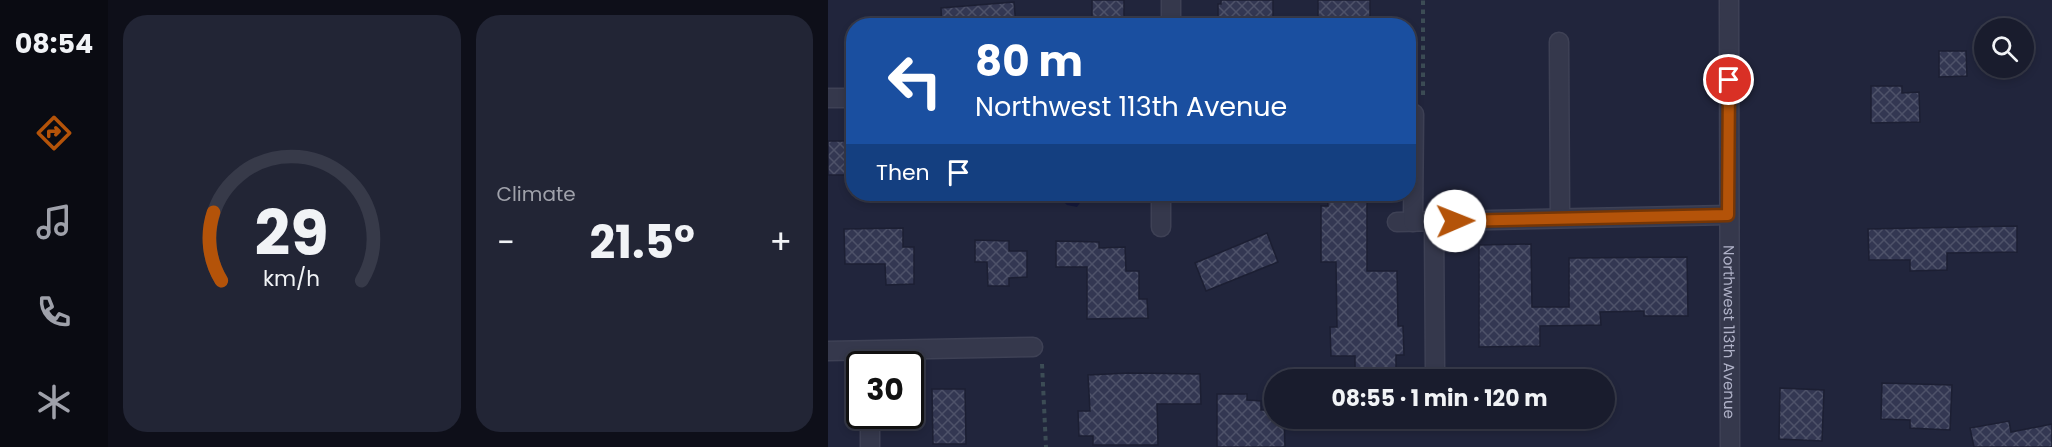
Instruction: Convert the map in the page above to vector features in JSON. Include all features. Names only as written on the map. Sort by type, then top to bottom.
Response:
[{"type":"street","points":[[1171,0],[1171,18]]},
{"type":"street","name":"Northwest 113th Avenue","points":[[1729,0],[1730,447]]},
{"type":"street","points":[[1559,42],[1560,218]]},
{"type":"street","points":[[828,98],[846,98]]},
{"type":"street","points":[[1161,201],[1161,226]]},
{"type":"street","points":[[1407,201],[1405,222],[1728,215]]},
{"type":"street","points":[[1434,221],[1435,368]]},
{"type":"street","points":[[924,353],[1033,346]]},
{"type":"street","points":[[828,351],[846,354]]},
{"type":"street","points":[[870,429],[870,447]]},
{"type":"path","points":[[1416,111],[1423,100],[1423,0]]},
{"type":"path","points":[[1033,346],[1040,356],[1045,382],[1046,447]]},
{"type":"water","points":[[1063,201],[1081,201],[1077,207],[1067,205]]},
{"type":"building","points":[[1092,0],[1124,0],[1124,18],[1092,18]]},
{"type":"building","points":[[1221,0],[1273,0],[1273,18],[1218,18],[1218,4],[1221,4]]},
{"type":"building","points":[[1318,0],[1370,0],[1370,18],[1318,18]]},
{"type":"building","points":[[1014,2],[1015,18],[942,18],[941,8]]},
{"type":"building","points":[[1939,51],[1966,51],[1967,76],[1939,77]]},
{"type":"building","points":[[1871,86],[1902,86],[1902,93],[1919,92],[1920,122],[1871,123]]},
{"type":"building","points":[[828,141],[846,141],[846,175],[828,175]]},
{"type":"building","points":[[1328,201],[1367,201],[1367,271],[1397,271],[1398,326],[1403,326],[1404,355],[1396,355],[1396,369],[1355,369],[1355,356],[1331,356],[1330,327],[1337,327],[1336,262],[1321,262],[1321,206],[1328,206]]},
{"type":"building","points":[[2017,226],[2017,252],[1947,253],[1947,270],[1910,271],[1910,260],[1869,260],[1868,229]]},
{"type":"building","points":[[903,228],[903,247],[914,247],[914,284],[886,285],[885,264],[845,264],[844,229]]},
{"type":"building","points":[[1267,233],[1278,262],[1206,291],[1195,263]]},
{"type":"building","points":[[975,240],[1009,241],[1009,251],[1027,251],[1027,277],[1009,278],[1009,286],[988,286],[987,262],[975,262]]},
{"type":"building","points":[[1056,241],[1099,242],[1099,248],[1125,247],[1126,271],[1139,271],[1139,299],[1147,299],[1148,318],[1087,319],[1087,267],[1056,267]]},
{"type":"building","points":[[1531,244],[1532,307],[1569,307],[1569,258],[1687,257],[1688,316],[1644,316],[1644,311],[1600,312],[1601,325],[1540,326],[1540,346],[1479,347],[1479,245]]},
{"type":"building","points":[[1200,374],[1201,404],[1157,404],[1158,445],[1093,445],[1093,436],[1079,436],[1078,411],[1090,411],[1088,375]]},
{"type":"building","points":[[1882,383],[1952,385],[1950,430],[1910,428],[1910,420],[1881,419]]},
{"type":"building","points":[[1780,388],[1824,390],[1822,441],[1779,439]]},
{"type":"building","points":[[932,389],[965,389],[966,444],[933,444]]},
{"type":"building","points":[[1217,394],[1247,394],[1247,400],[1261,401],[1261,410],[1264,410],[1264,429],[1284,429],[1285,447],[1217,447]]},
{"type":"building","points":[[2009,421],[2011,432],[2052,424],[2052,447],[1974,447],[1970,428]]},
{"type":"route","points":[[1455,221],[1728,215],[1729,80]]}]
